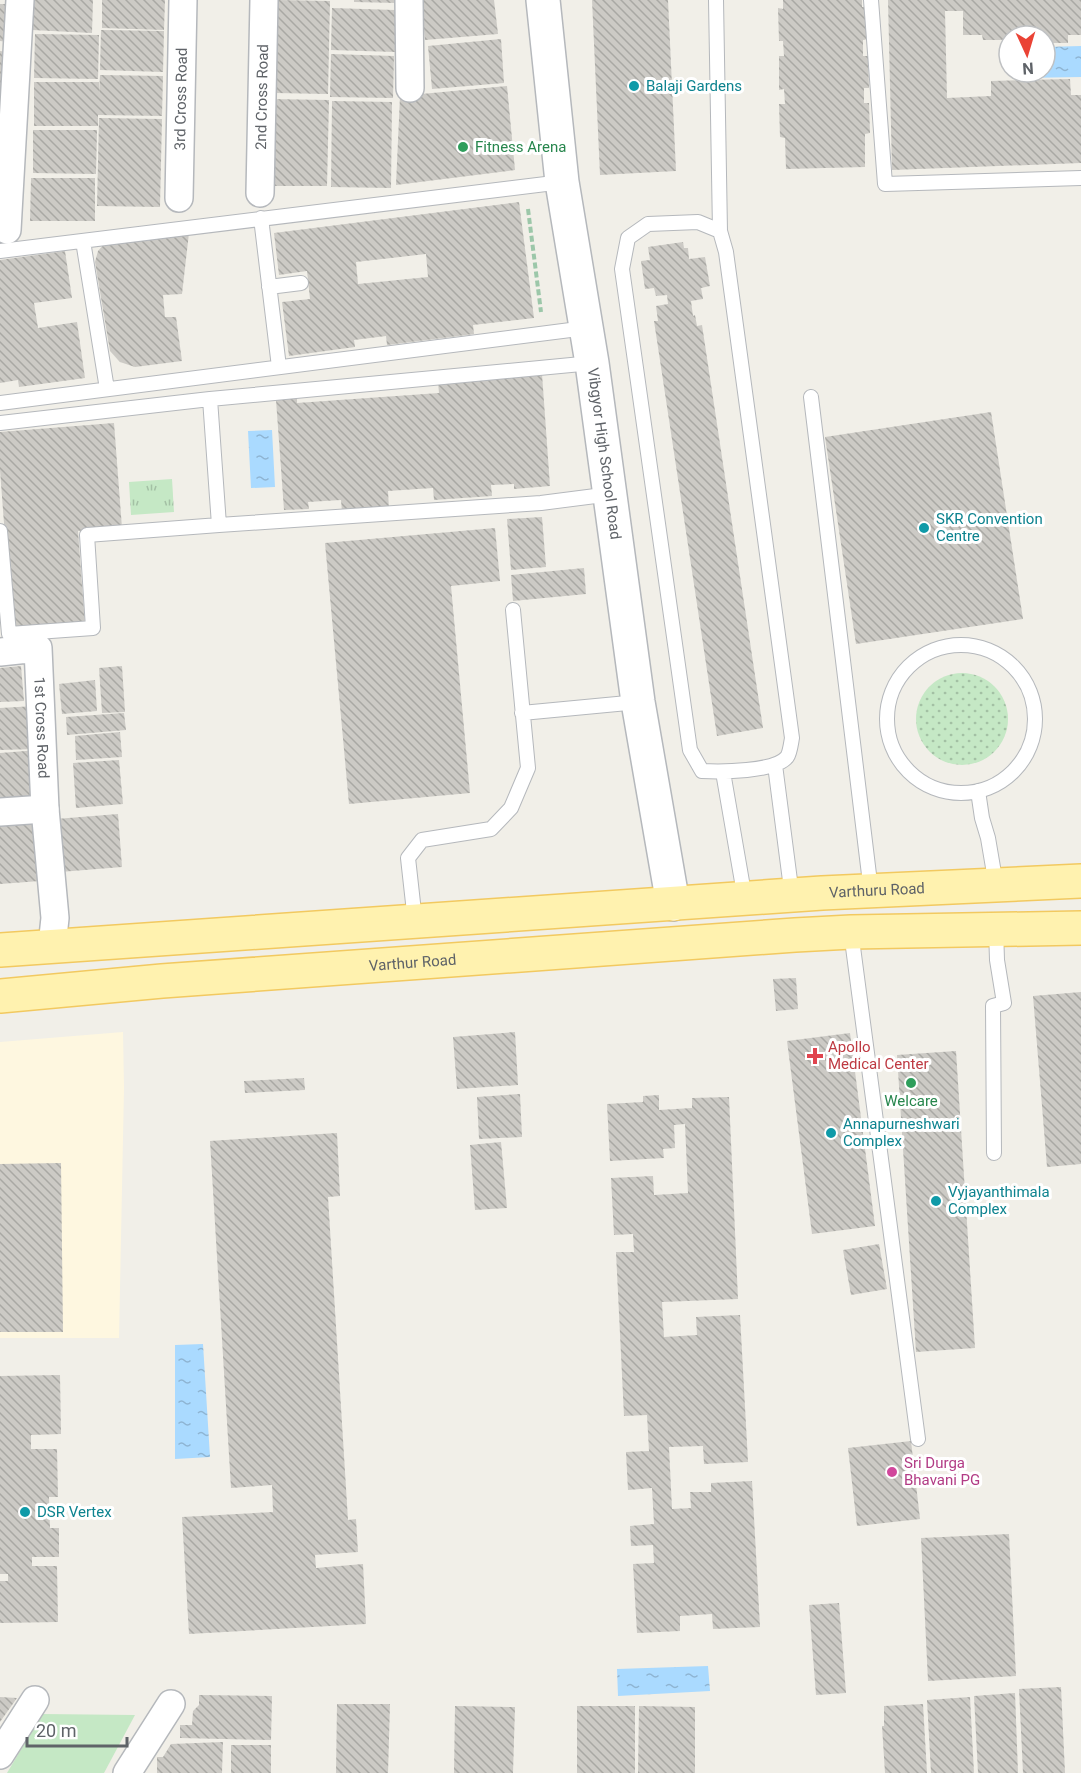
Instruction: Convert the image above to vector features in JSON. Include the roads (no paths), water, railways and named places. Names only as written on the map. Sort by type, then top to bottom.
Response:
[{"type":"main road","name":"Varthuru Road","points":[[672,904],[871,891],[1081,881]]},
{"type":"main road","points":[[0,950],[672,904]]},
{"type":"main road","points":[[838,933],[1081,928]]},
{"type":"main road","name":"Varthur Road","points":[[0,996],[329,968],[838,933]]},
{"type":"main road","points":[[60,946],[72,990]]},
{"type":"street","points":[[4,241],[20,0]]},
{"type":"street","name":"3rd Cross Road","points":[[179,198],[183,0]]},
{"type":"street","name":"2nd Cross Road","points":[[261,206],[264,0]]},
{"type":"street","points":[[409,0],[410,88]]},
{"type":"street","name":"Vibgyor High School Road","points":[[543,0],[562,182],[592,363],[638,702],[672,904]]},
{"type":"street","name":"1st Cross Road","points":[[0,652],[39,648],[45,809],[55,918],[60,946]]},
{"type":"street","points":[[0,812],[45,809]]},
{"type":"street","points":[[0,1755],[34,1700]]},
{"type":"street","points":[[127,1773],[171,1704]]},
{"type":"lane","points":[[716,0],[720,231],[726,252],[792,738],[788,756],[775,765],[723,772],[702,771],[690,750],[622,269],[628,238],[648,224],[698,222],[720,231]]},
{"type":"lane","points":[[871,0],[885,183],[1081,178]]},
{"type":"lane","points":[[4,241],[82,241],[261,206],[562,182]]},
{"type":"lane","points":[[261,206],[279,367]]},
{"type":"lane","points":[[82,241],[107,389]]},
{"type":"lane","points":[[269,287],[301,283]]},
{"type":"lane","points":[[0,403],[586,328]]},
{"type":"lane","points":[[0,423],[210,399],[592,363]]},
{"type":"lane","points":[[811,397],[871,891]]},
{"type":"lane","points":[[210,399],[219,525]]},
{"type":"lane","points":[[0,531],[9,634],[93,628],[87,535],[541,503],[610,494]]},
{"type":"lane","points":[[415,921],[408,858],[422,840],[491,829],[511,808],[528,768],[513,610]]},
{"type":"lane","points":[[966,644],[990,650],[1010,662],[1025,680],[1034,701],[1036,725],[1030,748],[1018,767],[1000,783],[978,791],[952,792],[927,785],[907,770],[892,748],[888,732],[886,723],[890,698],[901,675],[919,657],[943,646],[966,644]]},
{"type":"lane","points":[[522,713],[638,702]]},
{"type":"lane","points":[[775,765],[792,896]]},
{"type":"lane","points":[[723,772],[745,899]]},
{"type":"lane","points":[[978,791],[996,885]]},
{"type":"lane","points":[[994,1153],[993,1005],[1004,1003],[997,960],[996,929]]},
{"type":"lane","points":[[838,933],[918,1439]]},
{"type":"water","points":[[1081,46],[1081,77],[1057,77],[1057,47]]},
{"type":"water","points":[[272,430],[275,487],[251,488],[248,431]]},
{"type":"water","points":[[203,1344],[210,1457],[175,1459],[175,1345]]},
{"type":"water","points":[[708,1666],[710,1691],[618,1696],[617,1669]]},
{"type":"place","name":"Balaji Gardens","points":[[634,86]]},
{"type":"place","name":"Fitness Arena","points":[[463,147]]},
{"type":"place","name":"SKR Convention Centre","points":[[924,528]]},
{"type":"place","name":"Apollo Medical Center","points":[[815,1056]]},
{"type":"place","name":"Welcare","points":[[911,1083]]},
{"type":"place","name":"Annapurneshwari Complex","points":[[831,1133]]},
{"type":"place","name":"Vyjayanthimala Complex","points":[[936,1201]]},
{"type":"place","name":"Sri Durga Bhavani PG","points":[[892,1472]]},
{"type":"place","name":"DSR Vertex","points":[[25,1512]]}]
